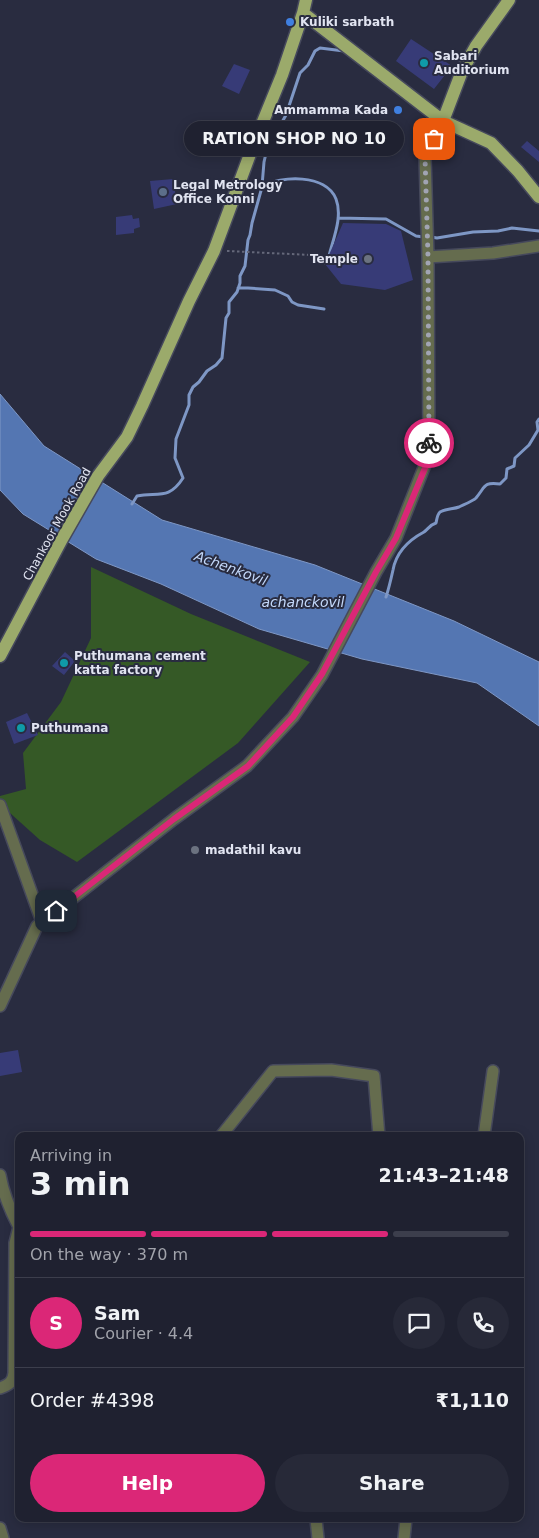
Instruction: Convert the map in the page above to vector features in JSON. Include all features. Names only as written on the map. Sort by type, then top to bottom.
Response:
[{"type":"main road","name":"Chankoor Mook Road","points":[[0,656],[4,641],[15,627],[98,476],[127,436],[214,250],[282,75],[306,0]]},
{"type":"main road","points":[[443,122],[462,71],[476,46],[509,0]]},
{"type":"main road","points":[[303,13],[443,122],[491,143],[518,171],[539,197]]},
{"type":"street","points":[[0,1006],[37,926],[174,819],[248,766],[293,717],[322,674],[396,538],[430,456],[425,157],[443,122]]},
{"type":"street","points":[[428,257],[493,253],[539,246]]},
{"type":"street","points":[[0,805],[42,922]]},
{"type":"street","points":[[224,1132],[272,1071],[331,1070],[374,1076],[379,1132]]},
{"type":"street","points":[[484,1132],[492,1071]]},
{"type":"street","points":[[0,1175],[2,1187],[15,1216]]},
{"type":"street","points":[[0,1388],[13,1381],[15,1355]]},
{"type":"street","points":[[316,1522],[318,1538]]},
{"type":"street","points":[[404,1538],[406,1522]]},
{"type":"street","points":[[0,1528],[3,1538]]},
{"type":"path","points":[[214,250],[311,255],[325,264]]},
{"type":"green space","points":[[91,567],[191,614],[310,662],[238,743],[77,862],[40,840],[0,804],[0,796],[26,789],[23,753],[61,702],[91,638]]},
{"type":"water","name":"achanckovil","points":[[0,394],[44,446],[162,520],[315,565],[454,621],[539,662],[539,726],[477,683],[362,659],[259,629],[161,584],[96,559],[23,514],[0,490]]},
{"type":"building","name":"Sabari Auditorium","points":[[411,39],[452,66],[434,89],[396,61]]},
{"type":"building","points":[[234,64],[250,70],[239,94],[222,86]]},
{"type":"building","points":[[527,141],[539,151],[539,162],[521,147]]},
{"type":"building","name":"Legal Metrology Office Konni","points":[[173,179],[177,204],[154,209],[150,181]]},
{"type":"building","points":[[132,215],[133,219],[139,218],[140,227],[134,229],[134,233],[116,235],[116,217]]},
{"type":"building","name":"Temple","points":[[343,223],[386,224],[401,231],[413,280],[385,290],[341,284],[325,264]]},
{"type":"building","name":"Puthumana cement katta factory","points":[[65,652],[75,661],[64,675],[52,666]]},
{"type":"building","name":"Puthumana","points":[[27,713],[38,735],[14,744],[6,722]]},
{"type":"building","points":[[18,1050],[22,1072],[0,1076],[0,1053]]},
{"type":"waterway","points":[[262,186],[267,149],[286,115],[300,73],[308,65],[315,51],[320,48],[344,51]]},
{"type":"waterway","points":[[132,504],[137,496],[163,494],[173,490],[183,478],[175,458],[176,439],[189,405],[189,395],[193,387],[222,358],[229,302],[237,292],[240,276],[245,266],[248,240],[262,187],[280,180],[302,179],[323,185],[331,191],[338,206],[338,220],[329,256]]},
{"type":"waterway","points":[[338,218],[386,219],[416,236],[424,237]]},
{"type":"waterway","points":[[431,237],[437,238],[512,228],[539,231]]},
{"type":"waterway","points":[[238,288],[275,290],[288,296],[292,302],[298,305],[324,309]]},
{"type":"waterway","points":[[386,597],[397,558],[404,548],[413,539],[436,523],[440,512],[459,507],[473,500],[488,484],[500,484],[506,478],[507,469],[514,466],[515,458],[529,445],[538,430],[537,422],[539,419]]},
{"type":"way so far","points":[[429,443],[428,257],[425,157],[434,139]]},
{"type":"place","name":"Kuliki sarbath","points":[[290,22]]},
{"type":"place","name":"Sabari Auditorium","points":[[424,63]]},
{"type":"place","name":"Ammamma Kada","points":[[398,110]]},
{"type":"place","name":"RATION SHOP NO 10","points":[[434,139]]},
{"type":"place","name":"Legal Metrology Office Konni","points":[[163,192]]},
{"type":"place","name":"Temple","points":[[368,259]]},
{"type":"place","name":"Puthumana cement katta factory","points":[[64,663]]},
{"type":"place","name":"Puthumana","points":[[21,728]]},
{"type":"place","name":"madathil kavu","points":[[195,850]]},
{"type":"route","points":[[56,911],[174,819],[248,766],[293,717],[322,674],[396,538],[430,456],[429,443]]},
{"type":"water label","name":"Achenkovil","points":[[231,568]]}]
